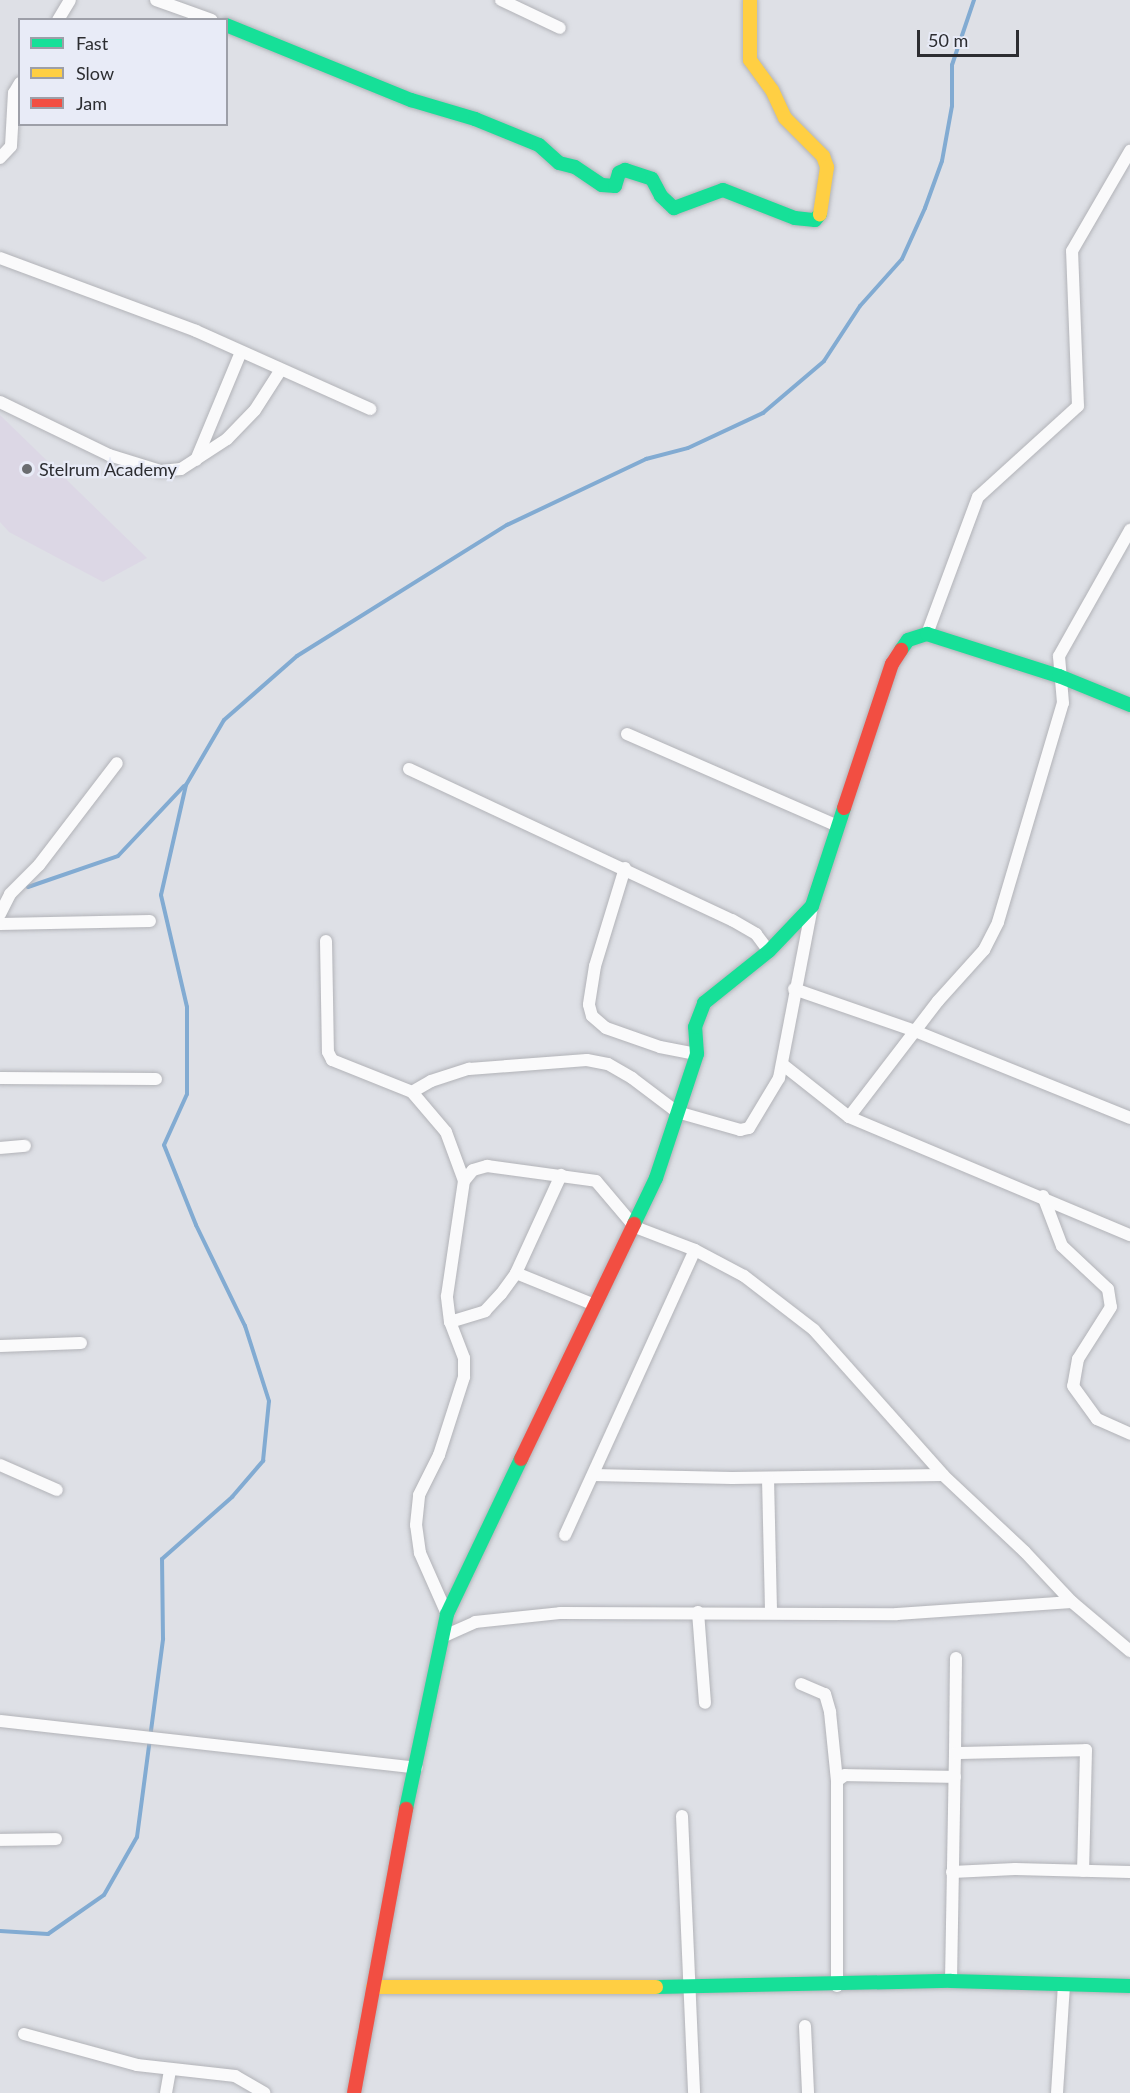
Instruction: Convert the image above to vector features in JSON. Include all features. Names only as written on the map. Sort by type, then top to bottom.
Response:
[{"type":"street","points":[[59,18],[70,0]]},
{"type":"street","points":[[156,0],[206,18]]},
{"type":"street","points":[[501,0],[561,28]]},
{"type":"street","points":[[228,26],[411,100],[475,119],[539,145],[559,163],[575,167],[602,185],[615,186],[620,173],[625,170],[652,179],[661,196],[674,208],[723,190],[795,218],[815,220],[820,215],[827,166],[823,156],[785,118],[772,90],[750,60],[750,0]]},
{"type":"street","points":[[0,158],[11,146],[14,93],[18,86]]},
{"type":"street","points":[[927,634],[978,497],[1078,406],[1072,251],[1130,151]]},
{"type":"street","points":[[0,258],[196,331],[280,371],[370,409]]},
{"type":"street","points":[[195,461],[241,352]]},
{"type":"street","points":[[0,402],[119,458],[161,471],[181,469],[227,439],[248,417],[280,371]]},
{"type":"street","points":[[849,1117],[915,1031],[984,950],[998,922],[1063,703],[1059,656],[1130,530]]},
{"type":"street","points":[[412,1092],[431,1081],[470,1069],[587,1060],[608,1064],[632,1078],[677,1112],[740,1130],[749,1128],[774,1092],[782,1065],[794,989],[812,906],[892,664],[908,640],[927,634],[1059,676],[1130,705]]},
{"type":"street","points":[[627,734],[838,826]]},
{"type":"street","points":[[0,914],[10,894],[39,866],[117,763]]},
{"type":"street","points":[[409,769],[505,817],[625,868],[748,930],[769,951]]},
{"type":"street","points":[[625,868],[595,966],[589,1005],[592,1016],[606,1028],[660,1047],[697,1054]]},
{"type":"street","points":[[354,2093],[447,1614],[595,1305],[635,1227],[697,1054],[695,1027],[704,1003],[723,984],[769,951],[812,906]]},
{"type":"street","points":[[0,924],[150,921]]},
{"type":"street","points":[[326,941],[328,1052],[332,1060],[412,1092],[446,1132],[464,1181],[449,1275],[450,1322],[464,1358],[461,1393],[419,1495],[416,1525],[420,1553],[447,1614]]},
{"type":"street","points":[[794,989],[915,1031],[1130,1118]]},
{"type":"street","points":[[782,1065],[849,1117],[983,1176],[1043,1196],[1130,1235]]},
{"type":"street","points":[[0,1078],[156,1079]]},
{"type":"street","points":[[0,1148],[25,1146]]},
{"type":"street","points":[[464,1181],[473,1170],[487,1166],[596,1181],[635,1227],[695,1250],[744,1276],[814,1330],[943,1475],[1025,1552],[1072,1602],[1130,1651]]},
{"type":"street","points":[[450,1322],[485,1311],[516,1273],[561,1175]]},
{"type":"street","points":[[1043,1196],[1062,1246],[1108,1288],[1111,1307],[1078,1359],[1073,1386],[1097,1419],[1130,1434]]},
{"type":"street","points":[[566,1535],[695,1250]]},
{"type":"street","points":[[516,1273],[595,1305]]},
{"type":"street","points":[[0,1346],[81,1343]]},
{"type":"street","points":[[0,1465],[57,1490]]},
{"type":"street","points":[[593,1475],[768,1478],[943,1475]]},
{"type":"street","points":[[768,1478],[771,1611]]},
{"type":"street","points":[[442,1637],[475,1622],[511,1616],[771,1611],[897,1614],[1072,1602]]},
{"type":"street","points":[[698,1612],[705,1703]]},
{"type":"street","points":[[951,1982],[956,1658]]},
{"type":"street","points":[[801,1684],[825,1694],[830,1712],[837,1781],[837,1986]]},
{"type":"street","points":[[0,1721],[147,1740],[174,1740],[416,1768]]},
{"type":"street","points":[[955,1753],[1086,1750],[1083,1871]]},
{"type":"street","points":[[837,1781],[845,1775],[955,1777]]},
{"type":"street","points":[[682,1816],[694,2093]]},
{"type":"street","points":[[0,1840],[56,1839]]},
{"type":"street","points":[[952,1872],[1015,1869],[1130,1872]]},
{"type":"street","points":[[373,1987],[837,1986],[951,1982],[1130,1986]]},
{"type":"street","points":[[1057,2093],[1064,1984]]},
{"type":"street","points":[[805,2026],[808,2093]]},
{"type":"street","points":[[24,2034],[83,2052],[171,2070],[235,2076],[260,2092]]},
{"type":"street","points":[[166,2093],[171,2070]]},
{"type":"shaded area","name":"Stelrum Academy","points":[[0,415],[147,558],[103,582],[9,532],[0,522]]},
{"type":"waterway","points":[[0,1931],[48,1934],[104,1895],[137,1837],[163,1639],[162,1559],[232,1497],[263,1461],[269,1401],[245,1326],[196,1225],[164,1145],[187,1094],[187,1007],[161,895],[186,785],[224,720],[297,656],[507,525],[646,459],[688,448],[763,413],[824,361],[860,306],[902,259],[925,208],[942,161],[952,106],[952,65],[974,0]]},
{"type":"waterway","points":[[28,887],[118,856],[184,786]]},
{"type":"traffic: fast","points":[[228,26],[411,100],[475,119],[539,145],[559,163],[575,167],[602,185],[615,186],[619,173],[625,170],[652,179],[661,196],[674,208],[723,190],[795,218],[815,220],[820,214]]},
{"type":"traffic: fast","points":[[901,650],[908,640],[927,634],[1059,676],[1130,705]]},
{"type":"traffic: fast","points":[[634,1224],[656,1178],[697,1054],[695,1027],[704,1003],[769,951],[812,906],[844,808]]},
{"type":"traffic: fast","points":[[406,1809],[447,1614],[521,1459]]},
{"type":"traffic: fast","points":[[656,1987],[951,1981],[1130,1986]]},
{"type":"traffic: slow","points":[[750,0],[750,60],[772,90],[785,118],[823,156],[827,167],[820,214]]},
{"type":"traffic: slow","points":[[373,1987],[656,1987]]},
{"type":"traffic: jam","points":[[844,808],[892,664],[901,650]]},
{"type":"traffic: jam","points":[[521,1459],[634,1224]]},
{"type":"traffic: jam","points":[[354,2093],[406,1809]]},
{"type":"place","name":"Stelrum Academy","points":[[27,469]]}]
